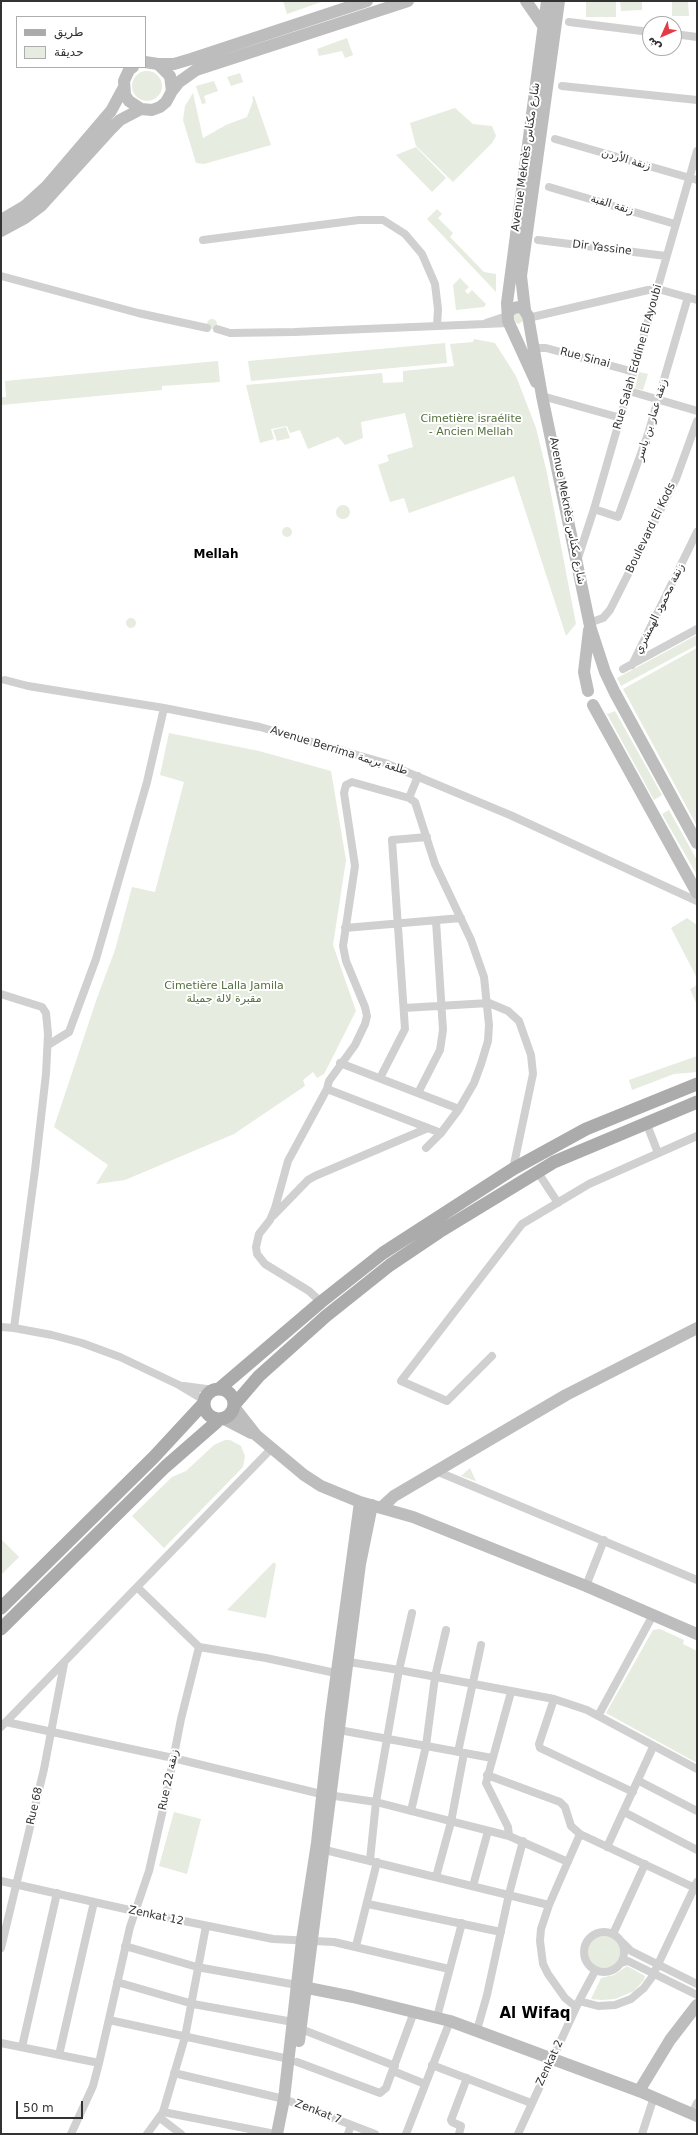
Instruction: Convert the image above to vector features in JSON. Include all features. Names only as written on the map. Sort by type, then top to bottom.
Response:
[{"type":"main road","points":[[1,1608],[154,1457],[204,1402],[208,1394],[383,1253],[513,1169],[586,1129],[697,1084]]},
{"type":"main road","points":[[1,1629],[165,1467],[230,1414],[234,1406],[259,1376],[361,1288],[439,1232],[538,1171],[646,1122],[697,1102]]},
{"type":"main road","points":[[216,1389],[224,1390],[231,1396],[234,1406]]},
{"type":"main road","points":[[204,1402],[206,1413],[210,1417],[222,1419]]},
{"type":"street","points":[[146,62],[174,64],[367,1]]},
{"type":"street","points":[[124,87],[129,101],[141,109],[152,110],[160,107],[166,102],[179,82],[196,70],[408,1]]},
{"type":"street","points":[[526,1],[544,27]]},
{"type":"street","name":"Avenue Meknès شارع مكناس","points":[[542,396],[508,319],[509,277],[544,27],[546,1]]},
{"type":"street","name":"Avenue Meknès شارع مكناس","points":[[559,1],[521,276],[542,396],[589,625],[605,672],[697,844]]},
{"type":"street","points":[[569,22],[642,31]]},
{"type":"street","points":[[682,35],[697,37]]},
{"type":"street","points":[[158,64],[170,76],[172,91]]},
{"type":"street","points":[[1,220],[16,213],[47,186],[111,111],[124,87],[126,76],[132,68]]},
{"type":"street","points":[[562,86],[697,100]]},
{"type":"street","points":[[1,231],[25,218],[41,206],[120,120],[141,109]]},
{"type":"street","name":"زنقة الأردن","points":[[555,140],[693,179]]},
{"type":"street","name":"Rue Salah Eddine El Ayoubi","points":[[577,562],[629,391],[675,224],[693,179],[697,151]]},
{"type":"street","name":"زنقة القبة","points":[[549,187],[675,224]]},
{"type":"street","points":[[203,240],[359,220],[384,220],[405,234],[422,254],[434,284],[438,309],[437,326]]},
{"type":"street","name":"Dir Yassine","points":[[538,240],[666,256]]},
{"type":"street","points":[[3,277],[138,314],[207,328]]},
{"type":"street","points":[[216,329],[230,333],[301,332],[486,323],[508,319],[515,307],[529,315],[658,289],[697,300]]},
{"type":"street","name":"زنقة عمار بن ياسر","points":[[594,509],[618,517],[638,464],[688,297]]},
{"type":"street","points":[[508,319],[514,327],[520,327],[525,325],[529,315]]},
{"type":"street","name":"Rue Sinai","points":[[534,348],[546,348],[634,372]]},
{"type":"street","points":[[629,391],[697,411]]},
{"type":"street","points":[[542,396],[621,418]]},
{"type":"street","name":"Boulevard El Kods","points":[[589,625],[603,618],[610,610],[676,479],[697,421]]},
{"type":"street","name":"زنقة محمود الهمشري","points":[[632,665],[697,532]]},
{"type":"street","name":"Avenue Meknès شارع مكناس","points":[[588,691],[584,672],[589,625]]},
{"type":"street","points":[[623,670],[697,629]]},
{"type":"street","points":[[584,672],[587,666],[593,664],[600,666],[605,672]]},
{"type":"street","name":"Avenue Berrima طلعة بريمة","points":[[5,680],[28,686],[164,708],[260,727],[338,748],[418,776],[510,815],[697,901]]},
{"type":"street","points":[[593,705],[697,893]]},
{"type":"street","points":[[48,1044],[69,1032],[96,960],[147,782],[164,708]]},
{"type":"street","points":[[409,798],[418,776]]},
{"type":"street","points":[[270,1220],[288,1161],[327,1089],[329,1081],[340,1063],[362,1034],[367,1016],[346,961],[343,946],[355,866],[344,793],[344,787],[349,783],[355,782],[409,798],[417,805],[438,871],[461,918],[484,977],[488,1002],[488,1041],[474,1083],[459,1110],[442,1133],[426,1148]]},
{"type":"street","points":[[380,1078],[405,1030],[392,840],[427,837]]},
{"type":"street","points":[[345,928],[461,918]]},
{"type":"street","points":[[418,1093],[440,1050],[443,1030],[443,1006],[436,921]]},
{"type":"street","points":[[1,994],[38,1006],[44,1010],[48,1034],[35,1170],[14,1328]]},
{"type":"street","points":[[404,1008],[488,1002],[508,1011],[519,1021],[533,1064],[533,1074],[513,1169]]},
{"type":"street","points":[[340,1063],[459,1110]]},
{"type":"street","points":[[327,1089],[442,1133]]},
{"type":"street","points":[[646,1122],[658,1153]]},
{"type":"street","points":[[321,1302],[309,1291],[260,1260],[256,1247],[256,1240],[270,1220],[308,1180],[428,1128]]},
{"type":"street","points":[[492,1356],[447,1401],[401,1381],[522,1224],[589,1184],[697,1136]]},
{"type":"street","points":[[538,1171],[558,1202]]},
{"type":"street","points":[[1,1327],[52,1335],[82,1343],[120,1357],[179,1385],[204,1402]]},
{"type":"street","points":[[371,1505],[394,1496],[566,1395],[697,1328]]},
{"type":"street","points":[[179,1385],[216,1389]]},
{"type":"street","points":[[234,1406],[256,1435],[271,1449],[304,1475],[322,1486],[371,1505],[413,1517],[586,1586],[697,1634]]},
{"type":"street","points":[[222,1419],[256,1435]]},
{"type":"street","points":[[3,1724],[138,1588],[271,1449]]},
{"type":"street","points":[[436,1471],[697,1580]]},
{"type":"street","points":[[307,1940],[325,1850],[326,1795],[344,1670],[371,1505]]},
{"type":"street","points":[[586,1586],[604,1540]]},
{"type":"street","points":[[138,1588],[199,1647],[344,1670],[399,1670],[511,1692],[536,1694],[554,1699],[598,1716],[653,1747],[697,1769]]},
{"type":"street","points":[[356,1946],[368,1904],[374,1861],[376,1802],[399,1670],[412,1613]]},
{"type":"street","points":[[598,1716],[653,1615]]},
{"type":"street","points":[[411,1811],[426,1746],[435,1677],[446,1630]]},
{"type":"street","points":[[436,1877],[451,1822],[472,1684],[481,1645]]},
{"type":"street","name":"Rue 22 زنقة","points":[[71,2134],[90,2093],[100,2063],[125,1946],[134,1911],[148,1871],[181,1719],[199,1647]]},
{"type":"street","name":"Rue 68","points":[[1,1948],[51,1733],[64,1663]]},
{"type":"street","points":[[285,2134],[287,2100],[302,1986],[317,1844],[339,1730],[344,1670]]},
{"type":"street","points":[[509,1836],[508,1827],[487,1788],[486,1783],[511,1692]]},
{"type":"street","points":[[554,1699],[539,1744],[540,1748],[633,1792]]},
{"type":"street","points":[[3,1724],[173,1758],[326,1795],[376,1802],[509,1836],[568,1862]]},
{"type":"street","points":[[339,1730],[492,1758]]},
{"type":"street","points":[[607,1847],[653,1747]]},
{"type":"street","points":[[487,1775],[560,1802],[565,1807],[571,1826],[580,1834],[696,1886],[654,1974],[644,1988],[623,2002],[598,2006],[578,2004],[565,1998],[554,1984],[543,1964],[541,1952],[541,1929],[548,1906],[580,1834]]},
{"type":"street","points":[[639,1780],[697,1811]]},
{"type":"street","points":[[624,1812],[697,1850]]},
{"type":"street","points":[[473,1886],[488,1831]]},
{"type":"street","points":[[477,2030],[523,1841]]},
{"type":"street","points":[[325,1850],[509,1894],[548,1906]]},
{"type":"street","points":[[613,1934],[645,1864]]},
{"type":"street","name":"Zenkat 12","points":[[1,1881],[206,1926],[273,1939],[334,1942],[449,1969]]},
{"type":"street","points":[[22,2047],[57,1893]]},
{"type":"street","points":[[59,2055],[94,1902]]},
{"type":"street","points":[[368,1904],[502,1932]]},
{"type":"street","points":[[438,2017],[449,1969],[462,1923]]},
{"type":"street","points":[[148,2134],[162,2115],[185,2037],[193,2004],[197,1967],[206,1926]]},
{"type":"street","points":[[697,1984],[632,1951],[613,1934],[599,1932],[588,1938],[585,1944],[583,1956],[590,1968],[595,1971],[607,1973],[628,1961],[697,1995]]},
{"type":"street","points":[[621,1964],[624,1953],[622,1942]]},
{"type":"street","points":[[125,1946],[197,1967],[302,1986],[438,2017],[695,2111]]},
{"type":"street","name":"Zenkat 2","points":[[518,2134],[531,2103],[595,1971]]},
{"type":"street","points":[[117,1982],[193,2004],[297,2025],[394,2068],[425,2084]]},
{"type":"street","points":[[639,2091],[670,2040],[697,2005]]},
{"type":"street","points":[[109,2020],[293,2061],[380,2093],[386,2088],[414,2012]]},
{"type":"street","points":[[406,2134],[450,2022]]},
{"type":"street","points":[[1,2043],[100,2063]]},
{"type":"street","points":[[432,2065],[531,2103]]},
{"type":"street","name":"Zenkat 7","points":[[174,2073],[287,2100],[375,2134]]},
{"type":"street","points":[[460,2132],[461,2126],[452,2122],[451,2120],[467,2078]]},
{"type":"street","points":[[642,2134],[654,2097]]},
{"type":"street","points":[[162,2115],[276,2134],[287,2100]]},
{"type":"street","points":[[162,2115],[181,2134]]},
{"type":"street","points":[[348,2134],[351,2125]]},
{"type":"green space","points":[[283,1],[324,1],[287,14]]},
{"type":"green space","points":[[586,1],[616,1],[616,17],[586,17]]},
{"type":"green space","points":[[620,1],[642,1],[642,10],[621,11]]},
{"type":"green space","points":[[672,1],[688,1],[689,16],[672,16]]},
{"type":"green space","points":[[347,38],[353,55],[345,58],[342,51],[319,56],[317,49]]},
{"type":"green space","points":[[147,71],[158,75],[162,86],[158,97],[147,101],[136,97],[132,86],[136,75]]},
{"type":"green space","points":[[240,73],[243,82],[231,86],[227,77]]},
{"type":"green space","points":[[214,81],[218,91],[204,96],[206,103],[202,104],[196,86]]},
{"type":"green space","points":[[193,93],[203,138],[226,125],[247,117],[253,101],[252,97],[254,96],[271,145],[204,164],[196,163],[183,120],[185,106]]},
{"type":"green space","points":[[455,108],[473,124],[492,126],[496,136],[492,143],[453,182],[416,146],[410,123]]},
{"type":"green space","points":[[416,147],[446,178],[432,192],[396,155]]},
{"type":"green space","points":[[437,209],[442,214],[438,218],[453,233],[450,237],[484,272],[496,274],[496,292],[427,219]]},
{"type":"green space","points":[[460,278],[469,287],[465,291],[468,294],[472,290],[486,304],[484,307],[456,310],[453,285]]},
{"type":"green space","points":[[518,310],[524,320],[519,324],[514,322],[511,315]]},
{"type":"green space","points":[[210,319],[214,319],[216,320],[216,328],[210,329],[207,326],[207,322]]},
{"type":"green space","name":"Cimetière israélite - Ancien Mellah","points":[[474,339],[495,343],[516,376],[536,428],[547,473],[576,624],[566,636],[514,476],[409,513],[404,498],[390,502],[378,465],[389,461],[387,455],[413,447],[405,413],[361,422],[363,438],[345,445],[338,437],[308,449],[300,430],[290,433],[287,426],[271,429],[274,439],[260,443],[246,385],[382,373],[383,383],[403,382],[403,371],[454,366],[450,344],[473,342]]},
{"type":"green space","points":[[445,343],[447,363],[251,381],[248,361]]},
{"type":"green space","points":[[218,361],[220,382],[162,386],[162,390],[1,405],[1,397],[6,397],[5,381]]},
{"type":"green space","points":[[639,372],[648,374],[643,390],[635,388]]},
{"type":"green space","points":[[286,427],[290,438],[277,441],[273,430]]},
{"type":"green space","points":[[343,505],[348,507],[350,512],[348,517],[343,519],[338,517],[336,512],[338,507]]},
{"type":"green space","points":[[285,527],[289,527],[291,528],[291,536],[285,537],[282,534],[282,530]]},
{"type":"green space","points":[[129,618],[133,618],[135,619],[135,627],[129,628],[126,625],[126,621]]},
{"type":"green space","points":[[697,635],[697,645],[621,686],[617,678]]},
{"type":"green space","points":[[697,648],[697,826],[623,689]]},
{"type":"green space","points":[[615,711],[662,795],[654,800],[606,712],[608,714]]},
{"type":"green space","name":"Cimetière Lalla Jamila مقبرة لالة جميلة","points":[[169,733],[259,751],[331,771],[346,860],[333,945],[356,1011],[324,1074],[317,1078],[313,1072],[303,1080],[305,1086],[234,1134],[125,1180],[96,1184],[108,1165],[54,1127],[97,998],[115,950],[132,887],[155,892],[184,782],[160,775]]},
{"type":"green space","points":[[669,810],[697,860],[697,875],[662,814]]},
{"type":"green space","points":[[687,918],[697,925],[697,978],[671,928]]},
{"type":"green space","points":[[697,985],[697,1005],[690,989]]},
{"type":"green space","points":[[697,1056],[697,1072],[674,1074],[632,1090],[629,1080]]},
{"type":"green space","points":[[225,1440],[230,1440],[241,1446],[245,1456],[243,1467],[164,1548],[132,1516],[172,1477],[186,1471],[214,1445]]},
{"type":"green space","points":[[470,1468],[476,1481],[461,1476]]},
{"type":"green space","points":[[1,1539],[19,1557],[1,1575]]},
{"type":"green space","points":[[274,1562],[276,1565],[266,1618],[227,1610]]},
{"type":"green space","points":[[660,1629],[684,1640],[683,1644],[697,1651],[697,1763],[606,1713],[653,1630]]},
{"type":"green space","points":[[174,1812],[201,1819],[187,1874],[159,1866]]},
{"type":"green space","points":[[600,1935],[606,1935],[610,1936],[617,1942],[620,1952],[619,1959],[613,1966],[606,1969],[600,1969],[596,1968],[589,1962],[586,1955],[586,1949],[587,1945],[593,1938]]},
{"type":"green space","points":[[627,1966],[645,1976],[644,1980],[634,1991],[615,1999],[591,1999],[601,1978],[614,1975]]},
{"type":"district","name":"Mellah","points":[[216,555]]},
{"type":"district","name":"Al Wifaq","points":[[535,2014]]}]
